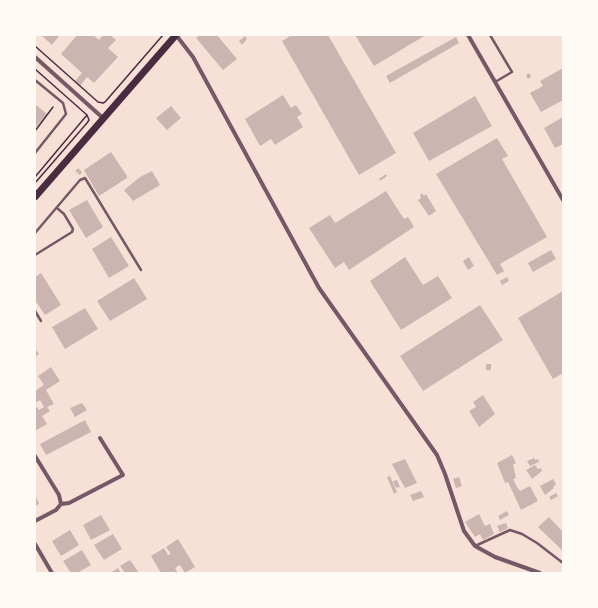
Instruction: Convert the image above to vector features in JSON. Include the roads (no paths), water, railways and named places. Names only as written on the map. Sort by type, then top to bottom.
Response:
[{"type":"main road","points":[[35,197],[176,35]]},
{"type":"street","points":[[176,35],[193,57],[319,288],[436,455],[445,474],[464,531],[475,546],[495,557],[540,573]]},
{"type":"street","points":[[468,35],[563,200]]},
{"type":"street","points":[[35,57],[104,119]]},
{"type":"street","points":[[35,521],[56,510],[61,504],[69,503],[123,475],[100,438]]},
{"type":"street","points":[[35,456],[59,495],[61,504]]},
{"type":"street","points":[[35,544],[52,573]]},
{"type":"lane","points":[[490,35],[512,72],[495,82]]},
{"type":"lane","points":[[35,80],[63,103],[66,114],[62,122],[35,153]]},
{"type":"lane","points":[[35,233],[80,180],[85,178],[141,270]]},
{"type":"lane","points":[[35,255],[72,232],[73,229],[64,214],[57,208]]},
{"type":"lane","points":[[35,311],[41,321]]},
{"type":"lane","points":[[475,546],[510,530],[522,534],[537,543],[563,564]]}]
